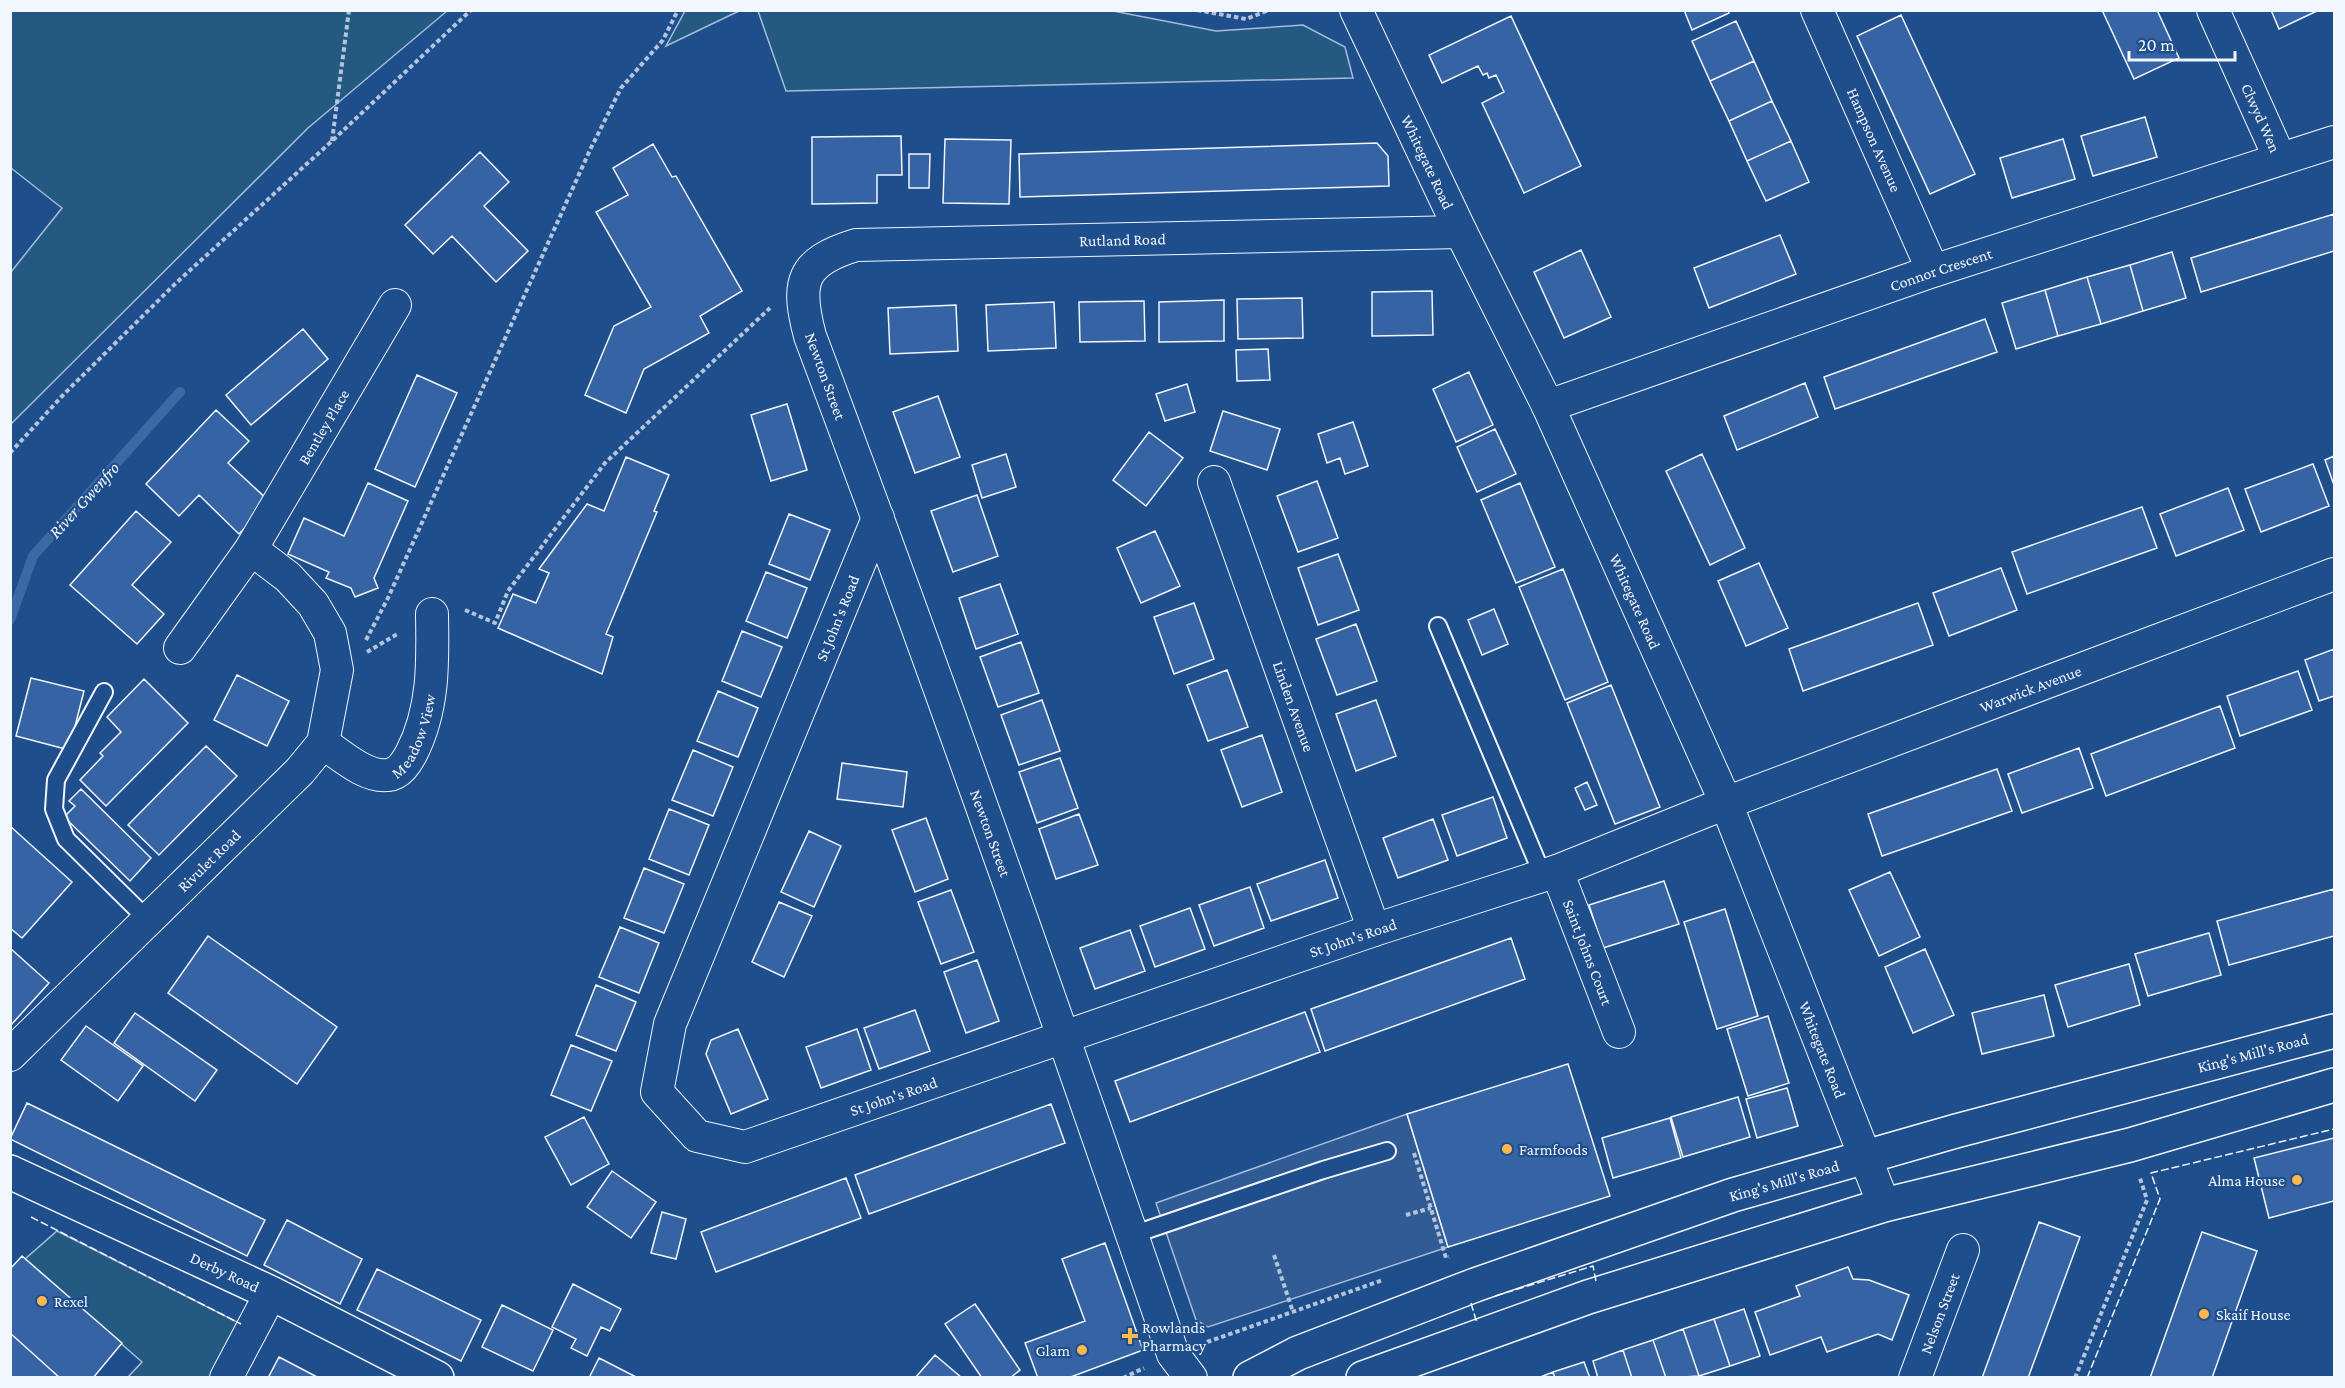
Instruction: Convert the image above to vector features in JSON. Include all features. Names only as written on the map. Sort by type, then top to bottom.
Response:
[{"type":"main road","name":"King's Mill's Road","points":[[1250,1377],[1298,1353],[1475,1285],[1733,1195],[1864,1157],[2334,1031]]},
{"type":"main road","points":[[1363,1377],[1588,1297],[1884,1204],[2130,1145],[2334,1085]]},
{"type":"main road","name":"Derby Road","points":[[10,1172],[271,1293],[437,1377]]},
{"type":"street","name":"Whitegate Road","points":[[1356,10],[1461,232],[1548,406],[1725,803],[1884,1204]]},
{"type":"street","name":"Hampson Avenue","points":[[1817,10],[1933,271]]},
{"type":"street","name":"Clwyd Wen","points":[[2213,10],[2280,159]]},
{"type":"street","name":"Connor Crescent","points":[[1548,406],[1933,271],[2334,142]]},
{"type":"street","name":"Rutland Road","points":[[803,285],[814,264],[835,251],[856,245],[1461,232]]},
{"type":"street","name":"Newton Street","points":[[803,285],[804,310],[810,336],[878,518],[1064,1036],[1132,1235],[1182,1366]]},
{"type":"street","name":"Bentley Place","points":[[180,648],[251,549],[395,305]]},
{"type":"street","name":"Linden Avenue","points":[[1214,482],[1374,930]]},
{"type":"street","name":"St John's Road","points":[[878,518],[670,1024],[657,1092],[697,1136],[745,1147],[1374,930],[1550,873],[1725,803]]},
{"type":"street","name":"Rivulet Road","points":[[10,1055],[300,771],[323,743],[347,664],[313,604],[295,584],[251,549]]},
{"type":"street","name":"Warwick Avenue","points":[[1725,803],[2334,574]]},
{"type":"street","name":"Meadow View","points":[[323,743],[374,774],[390,776],[405,765],[416,745],[429,703],[433,662],[432,614]]},
{"type":"street","name":"Saint Johns Court","points":[[1550,873],[1619,1032]]},
{"type":"street","name":"Nelson Street","points":[[1915,1377],[1963,1250]]},
{"type":"street","points":[[226,1377],[271,1293]]},
{"type":"lane","points":[[1438,626],[1550,873]]},
{"type":"lane","points":[[104,692],[56,780],[54,809],[66,839],[147,920]]},
{"type":"lane","points":[[1132,1235],[1323,1170],[1387,1151]]},
{"type":"path","points":[[332,141],[349,10]]},
{"type":"path","points":[[10,453],[64,394],[176,283],[471,10]]},
{"type":"path","points":[[347,664],[388,598],[590,150],[621,88],[663,40],[678,10]]},
{"type":"path","points":[[1197,10],[1246,19],[1269,10]]},
{"type":"path","points":[[347,664],[432,614],[454,605],[495,623],[508,591],[605,463],[771,307],[803,285]]},
{"type":"path","points":[[1387,1151],[1411,1145],[1427,1185],[1431,1208],[1446,1258]]},
{"type":"path","points":[[2075,1377],[2147,1200],[2130,1145]]},
{"type":"path","points":[[1406,1215],[1431,1208]]},
{"type":"path","points":[[1435,1262],[1456,1254]]},
{"type":"path","points":[[1274,1256],[1293,1312]]},
{"type":"path","points":[[1182,1366],[1293,1312],[1392,1277]]},
{"type":"shaded area","points":[[11,10],[447,11],[308,128],[11,424],[11,272],[62,208],[11,168]]},
{"type":"shaded area","points":[[687,10],[739,11],[666,46]]},
{"type":"shaded area","points":[[1108,10],[1216,31],[1303,25],[1345,47],[1353,78],[786,91],[758,11]]},
{"type":"shaded area","points":[[1407,1114],[1448,1247],[1208,1327],[1196,1320],[1156,1203]]},
{"type":"shaded area","points":[[57,1231],[247,1327],[220,1377],[128,1377],[142,1362],[25,1259]]},
{"type":"building","points":[[1684,10],[1728,10],[1729,13],[1692,30]]},
{"type":"building","points":[[2102,10],[2157,10],[2179,58],[2134,79]]},
{"type":"building","points":[[2271,10],[2319,10],[2279,29]]},
{"type":"building","points":[[1901,15],[1975,174],[1930,194],[1857,36]]},
{"type":"building","points":[[1511,16],[1581,166],[1524,193],[1482,103],[1504,92],[1496,75],[1489,78],[1487,73],[1483,75],[1478,66],[1442,83],[1429,55]]},
{"type":"building","points":[[1736,21],[1754,61],[1710,81],[1692,41]]},
{"type":"building","points":[[1754,61],[1772,101],[1729,121],[1710,81]]},
{"type":"building","points":[[1772,101],[1791,141],[1747,161],[1729,121]]},
{"type":"building","points":[[2145,117],[2157,157],[2093,176],[2081,136]]},
{"type":"building","points":[[901,136],[902,175],[877,175],[877,203],[812,204],[812,137]]},
{"type":"building","points":[[945,139],[1011,140],[1009,204],[943,203]]},
{"type":"building","points":[[2063,139],[2075,179],[2012,198],[2000,158]]},
{"type":"building","points":[[1791,141],[1809,182],[1766,201],[1747,161]]},
{"type":"building","points":[[1377,143],[1388,156],[1389,186],[1020,197],[1019,154]]},
{"type":"building","points":[[653,144],[672,177],[676,176],[742,291],[700,316],[709,333],[644,369],[626,413],[585,395],[614,326],[651,307],[596,212],[628,195],[613,168]]},
{"type":"building","points":[[480,152],[509,182],[484,206],[528,251],[496,282],[452,236],[433,254],[405,225]]},
{"type":"building","points":[[909,154],[930,154],[929,188],[909,188]]},
{"type":"building","points":[[2334,214],[2334,251],[2201,292],[2191,258]]},
{"type":"building","points":[[1780,235],[1796,274],[1709,308],[1694,268]]},
{"type":"building","points":[[1581,250],[1611,317],[1564,338],[1534,272]]},
{"type":"building","points":[[2172,252],[2186,298],[2143,311],[2130,265]]},
{"type":"building","points":[[2130,265],[2143,311],[2101,324],[2087,277]]},
{"type":"building","points":[[2087,277],[2101,324],[2058,336],[2045,290]]},
{"type":"building","points":[[2045,290],[2058,336],[2016,349],[2002,303]]},
{"type":"building","points":[[1432,291],[1433,335],[1372,336],[1372,292]]},
{"type":"building","points":[[1302,298],[1303,338],[1238,339],[1237,299]]},
{"type":"building","points":[[1224,300],[1224,341],[1159,342],[1159,302]]},
{"type":"building","points":[[1144,301],[1145,341],[1080,342],[1079,302]]},
{"type":"building","points":[[1054,302],[1056,348],[988,351],[986,305]]},
{"type":"building","points":[[956,305],[958,351],[890,354],[888,308]]},
{"type":"building","points":[[1985,319],[1997,352],[1835,409],[1824,377]]},
{"type":"building","points":[[303,329],[328,359],[251,425],[226,395]]},
{"type":"building","points":[[1268,349],[1270,380],[1237,381],[1236,350]]},
{"type":"building","points":[[1469,372],[1493,425],[1456,442],[1433,389]]},
{"type":"building","points":[[417,375],[457,393],[415,487],[375,469]]},
{"type":"building","points":[[1805,383],[1818,417],[1737,450],[1724,416]]},
{"type":"building","points":[[1187,384],[1195,412],[1165,421],[1156,394]]},
{"type":"building","points":[[938,396],[960,457],[915,473],[893,412]]},
{"type":"building","points":[[787,404],[807,470],[771,481],[751,415]]},
{"type":"building","points":[[216,410],[249,441],[228,463],[270,502],[239,534],[199,495],[179,516],[146,484]]},
{"type":"building","points":[[1223,411],[1280,429],[1267,470],[1210,451]]},
{"type":"building","points":[[1353,422],[1368,466],[1345,474],[1340,458],[1327,463],[1318,434]]},
{"type":"building","points":[[1495,429],[1516,474],[1477,492],[1457,447]]},
{"type":"building","points":[[1149,432],[1183,458],[1146,506],[1113,480]]},
{"type":"building","points":[[1006,454],[1016,487],[982,498],[972,465]]},
{"type":"building","points":[[1702,454],[1745,548],[1710,565],[1666,471]]},
{"type":"building","points":[[2334,456],[2334,485],[2325,460]]},
{"type":"building","points":[[626,457],[669,475],[654,511],[657,512],[606,634],[613,637],[602,674],[498,628],[513,594],[536,603],[549,573],[539,569],[587,504],[604,511]]},
{"type":"building","points":[[2313,464],[2329,506],[2261,532],[2245,489]]},
{"type":"building","points":[[1317,481],[1338,538],[1298,552],[1277,496]]},
{"type":"building","points":[[368,483],[408,501],[374,578],[378,588],[355,597],[351,588],[326,578],[329,572],[288,554],[304,518],[344,536]]},
{"type":"building","points":[[1520,483],[1555,567],[1516,583],[1481,500]]},
{"type":"building","points":[[2228,488],[2244,530],[2176,556],[2160,514]]},
{"type":"building","points":[[977,495],[998,556],[953,572],[931,511]]},
{"type":"building","points":[[2142,507],[2157,548],[2027,594],[2012,552]]},
{"type":"building","points":[[136,511],[171,542],[132,585],[164,614],[137,644],[70,585]]},
{"type":"building","points":[[789,514],[830,530],[810,580],[769,564]]},
{"type":"building","points":[[1155,531],[1180,586],[1141,603],[1117,548]]},
{"type":"building","points":[[1338,554],[1359,610],[1318,625],[1298,568]]},
{"type":"building","points":[[1759,563],[1788,628],[1746,646],[1718,581]]},
{"type":"building","points":[[2001,568],[2017,610],[1949,636],[1933,593]]},
{"type":"building","points":[[1563,569],[1608,682],[1565,700],[1519,587]]},
{"type":"building","points":[[766,572],[807,588],[787,638],[746,621]]},
{"type":"building","points":[[1000,584],[1018,634],[976,649],[959,598]]},
{"type":"building","points":[[1194,603],[1214,659],[1174,674],[1154,617]]},
{"type":"building","points":[[1918,603],[1933,645],[1803,691],[1789,649]]},
{"type":"building","points":[[1494,609],[1508,644],[1482,655],[1468,620]]},
{"type":"building","points":[[1356,624],[1377,681],[1337,695],[1316,639]]},
{"type":"building","points":[[742,631],[782,647],[761,697],[722,681]]},
{"type":"building","points":[[1021,642],[1039,693],[998,707],[980,657]]},
{"type":"building","points":[[2334,649],[2334,696],[2319,701],[2305,660]]},
{"type":"building","points":[[1227,670],[1248,727],[1208,741],[1187,685]]},
{"type":"building","points":[[2298,671],[2312,710],[2240,736],[2227,696]]},
{"type":"building","points":[[237,675],[289,701],[267,746],[214,720]]},
{"type":"building","points":[[31,678],[84,691],[69,750],[16,736]]},
{"type":"building","points":[[144,679],[188,723],[106,806],[80,780],[103,756],[100,753],[121,732],[107,717]]},
{"type":"building","points":[[1611,685],[1660,807],[1615,824],[1567,703]]},
{"type":"building","points":[[718,691],[758,708],[738,757],[697,741]]},
{"type":"building","points":[[1042,700],[1060,751],[1019,765],[1001,715]]},
{"type":"building","points":[[1376,700],[1396,756],[1356,771],[1336,714]]},
{"type":"building","points":[[2220,706],[2235,748],[2106,796],[2091,754]]},
{"type":"building","points":[[1262,735],[1282,792],[1242,807],[1221,750]]},
{"type":"building","points":[[206,746],[237,776],[159,855],[128,825]]},
{"type":"building","points":[[2079,748],[2093,788],[2022,813],[2008,774]]},
{"type":"building","points":[[693,750],[733,767],[713,816],[672,800]]},
{"type":"building","points":[[1060,758],[1078,808],[1037,823],[1019,772]]},
{"type":"building","points":[[842,763],[907,772],[903,807],[837,799]]},
{"type":"building","points":[[1997,769],[2012,811],[1882,856],[1868,814]]},
{"type":"building","points":[[1587,782],[1597,805],[1585,810],[1575,788]]},
{"type":"building","points":[[81,789],[151,858],[130,881],[64,817],[75,806],[69,801]]},
{"type":"building","points":[[1493,797],[1507,838],[1457,856],[1442,815]]},
{"type":"building","points":[[669,809],[709,825],[689,875],[649,859]]},
{"type":"building","points":[[1079,814],[1098,865],[1056,879],[1039,829]]},
{"type":"building","points":[[926,818],[948,879],[915,892],[892,830]]},
{"type":"building","points":[[1433,819],[1448,860],[1398,878],[1383,838]]},
{"type":"building","points":[[10,826],[72,882],[22,938],[10,928]]},
{"type":"building","points":[[809,831],[841,846],[814,907],[781,892]]},
{"type":"building","points":[[1325,860],[1338,898],[1271,921],[1257,884]]},
{"type":"building","points":[[644,868],[684,884],[664,933],[624,918]]},
{"type":"building","points":[[1890,872],[1920,937],[1879,956],[1849,890]]},
{"type":"building","points":[[1664,881],[1679,924],[1603,948],[1589,905]]},
{"type":"building","points":[[1250,887],[1264,928],[1214,946],[1199,905]]},
{"type":"building","points":[[2334,889],[2334,936],[2229,965],[2217,921]]},
{"type":"building","points":[[951,890],[974,952],[941,964],[918,902]]},
{"type":"building","points":[[779,902],[812,916],[784,977],[752,962]]},
{"type":"building","points":[[1190,908],[1205,949],[1155,967],[1140,926]]},
{"type":"building","points":[[1725,909],[1758,1016],[1717,1029],[1684,922]]},
{"type":"building","points":[[620,927],[659,943],[639,993],[599,977]]},
{"type":"building","points":[[1130,930],[1145,971],[1095,989],[1080,948]]},
{"type":"building","points":[[2209,933],[2221,975],[2148,996],[2135,954]]},
{"type":"building","points":[[208,936],[337,1027],[297,1084],[168,993]]},
{"type":"building","points":[[1511,938],[1525,979],[1325,1051],[1311,1009]]},
{"type":"building","points":[[10,948],[49,983],[11,1025],[10,1025]]},
{"type":"building","points":[[1925,949],[1954,1015],[1913,1033],[1885,967]]},
{"type":"building","points":[[977,960],[999,1021],[966,1033],[944,972]]},
{"type":"building","points":[[2129,964],[2140,1005],[2068,1027],[2055,985]]},
{"type":"building","points":[[596,985],[636,1002],[616,1051],[576,1035]]},
{"type":"building","points":[[2044,995],[2054,1036],[1982,1054],[1972,1013]]},
{"type":"building","points":[[915,1010],[930,1051],[879,1069],[864,1028]]},
{"type":"building","points":[[1305,1012],[1320,1052],[1130,1122],[1115,1081]]},
{"type":"building","points":[[135,1013],[217,1070],[195,1101],[114,1043]]},
{"type":"building","points":[[1768,1016],[1789,1083],[1748,1096],[1727,1029]]},
{"type":"building","points":[[86,1026],[143,1066],[118,1101],[61,1060]]},
{"type":"building","points":[[738,1029],[768,1099],[731,1114],[706,1054],[711,1040]]},
{"type":"building","points":[[857,1029],[871,1070],[821,1088],[806,1047]]},
{"type":"building","points":[[571,1045],[612,1061],[591,1111],[551,1095]]},
{"type":"building","name":"Farmfoods","points":[[1568,1064],[1610,1196],[1448,1247],[1407,1114]]},
{"type":"building","points":[[1787,1088],[1798,1126],[1757,1138],[1746,1099]]},
{"type":"building","points":[[1738,1097],[1750,1137],[1683,1157],[1671,1117]]},
{"type":"building","points":[[27,1103],[265,1220],[247,1256],[10,1139]]},
{"type":"building","points":[[1051,1104],[1065,1143],[869,1214],[855,1175]]},
{"type":"building","points":[[584,1117],[609,1164],[571,1185],[545,1137]]},
{"type":"building","points":[[1670,1118],[1681,1158],[1613,1178],[1602,1138]]},
{"type":"building","name":"Alma House","points":[[2334,1138],[2334,1201],[2269,1218],[2254,1158]]},
{"type":"building","points":[[612,1171],[656,1202],[631,1238],[587,1207]]},
{"type":"building","points":[[846,1178],[861,1218],[716,1272],[701,1232]]},
{"type":"building","points":[[662,1212],[686,1219],[676,1259],[651,1253]]},
{"type":"building","points":[[287,1220],[362,1259],[340,1304],[264,1265]]},
{"type":"building","points":[[2039,1222],[2080,1237],[2028,1378],[1982,1378]]},
{"type":"building","name":"Skaif House","points":[[2202,1232],[2257,1251],[2212,1378],[2150,1378]]},
{"type":"building","points":[[1105,1243],[1143,1350],[1068,1378],[1038,1378],[1025,1343],[1085,1321],[1062,1259]]},
{"type":"building","name":"Rexel","points":[[22,1256],[122,1343],[93,1378],[10,1378],[10,1269]]},
{"type":"building","name":"Rexel","points":[[22,1256],[122,1343],[93,1378],[60,1378],[10,1333],[10,1269]]},
{"type":"building","points":[[1848,1267],[1853,1279],[1869,1280],[1909,1295],[1892,1340],[1878,1334],[1827,1352],[1821,1337],[1770,1355],[1755,1312],[1800,1296],[1796,1286]]},
{"type":"building","points":[[377,1269],[481,1320],[461,1361],[357,1310]]},
{"type":"building","points":[[573,1284],[621,1309],[610,1331],[601,1327],[587,1356],[571,1348],[576,1339],[552,1327]]},
{"type":"building","points":[[975,1304],[1020,1370],[1010,1378],[982,1378],[945,1324]]},
{"type":"building","points":[[502,1305],[553,1330],[533,1371],[482,1347]]},
{"type":"building","points":[[1744,1309],[1760,1356],[1730,1366],[1714,1319]]},
{"type":"building","points":[[1714,1319],[1730,1366],[1699,1376],[1683,1329]]},
{"type":"building","points":[[1683,1329],[1699,1376],[1666,1378],[1653,1340]]},
{"type":"building","points":[[10,1333],[60,1378],[10,1378]]},
{"type":"building","points":[[1653,1340],[1666,1378],[1632,1378],[1623,1350]]},
{"type":"building","points":[[1623,1350],[1632,1378],[1598,1378],[1593,1361]]},
{"type":"building","points":[[935,1355],[962,1378],[915,1378]]},
{"type":"building","points":[[279,1357],[319,1378],[268,1378]]},
{"type":"building","points":[[599,1358],[638,1378],[589,1378]]},
{"type":"building","points":[[1584,1362],[1590,1378],[1555,1378],[1553,1372]]},
{"type":"building","points":[[1553,1372],[1555,1378],[1538,1378]]},
{"type":"waterway","name":"River Gwenfro","points":[[10,620],[33,556],[180,392]]},
{"type":"fence","points":[[2087,1378],[2160,1199],[2151,1173],[2334,1129]]},
{"type":"fence","points":[[31,1217],[241,1324]]},
{"type":"fence","points":[[1495,1296],[1593,1266],[1596,1281]]},
{"type":"fence","points":[[1471,1303],[1476,1320],[1480,1319]]},
{"type":"place","name":"Farmfoods","points":[[1507,1149]]},
{"type":"place","name":"Alma House","points":[[2297,1180]]},
{"type":"place","name":"Rexel","points":[[42,1301]]},
{"type":"place","name":"Skaif House","points":[[2204,1314]]},
{"type":"place","name":"Rowlands Pharmacy","points":[[1130,1336]]},
{"type":"place","name":"Glam","points":[[1082,1350]]}]
